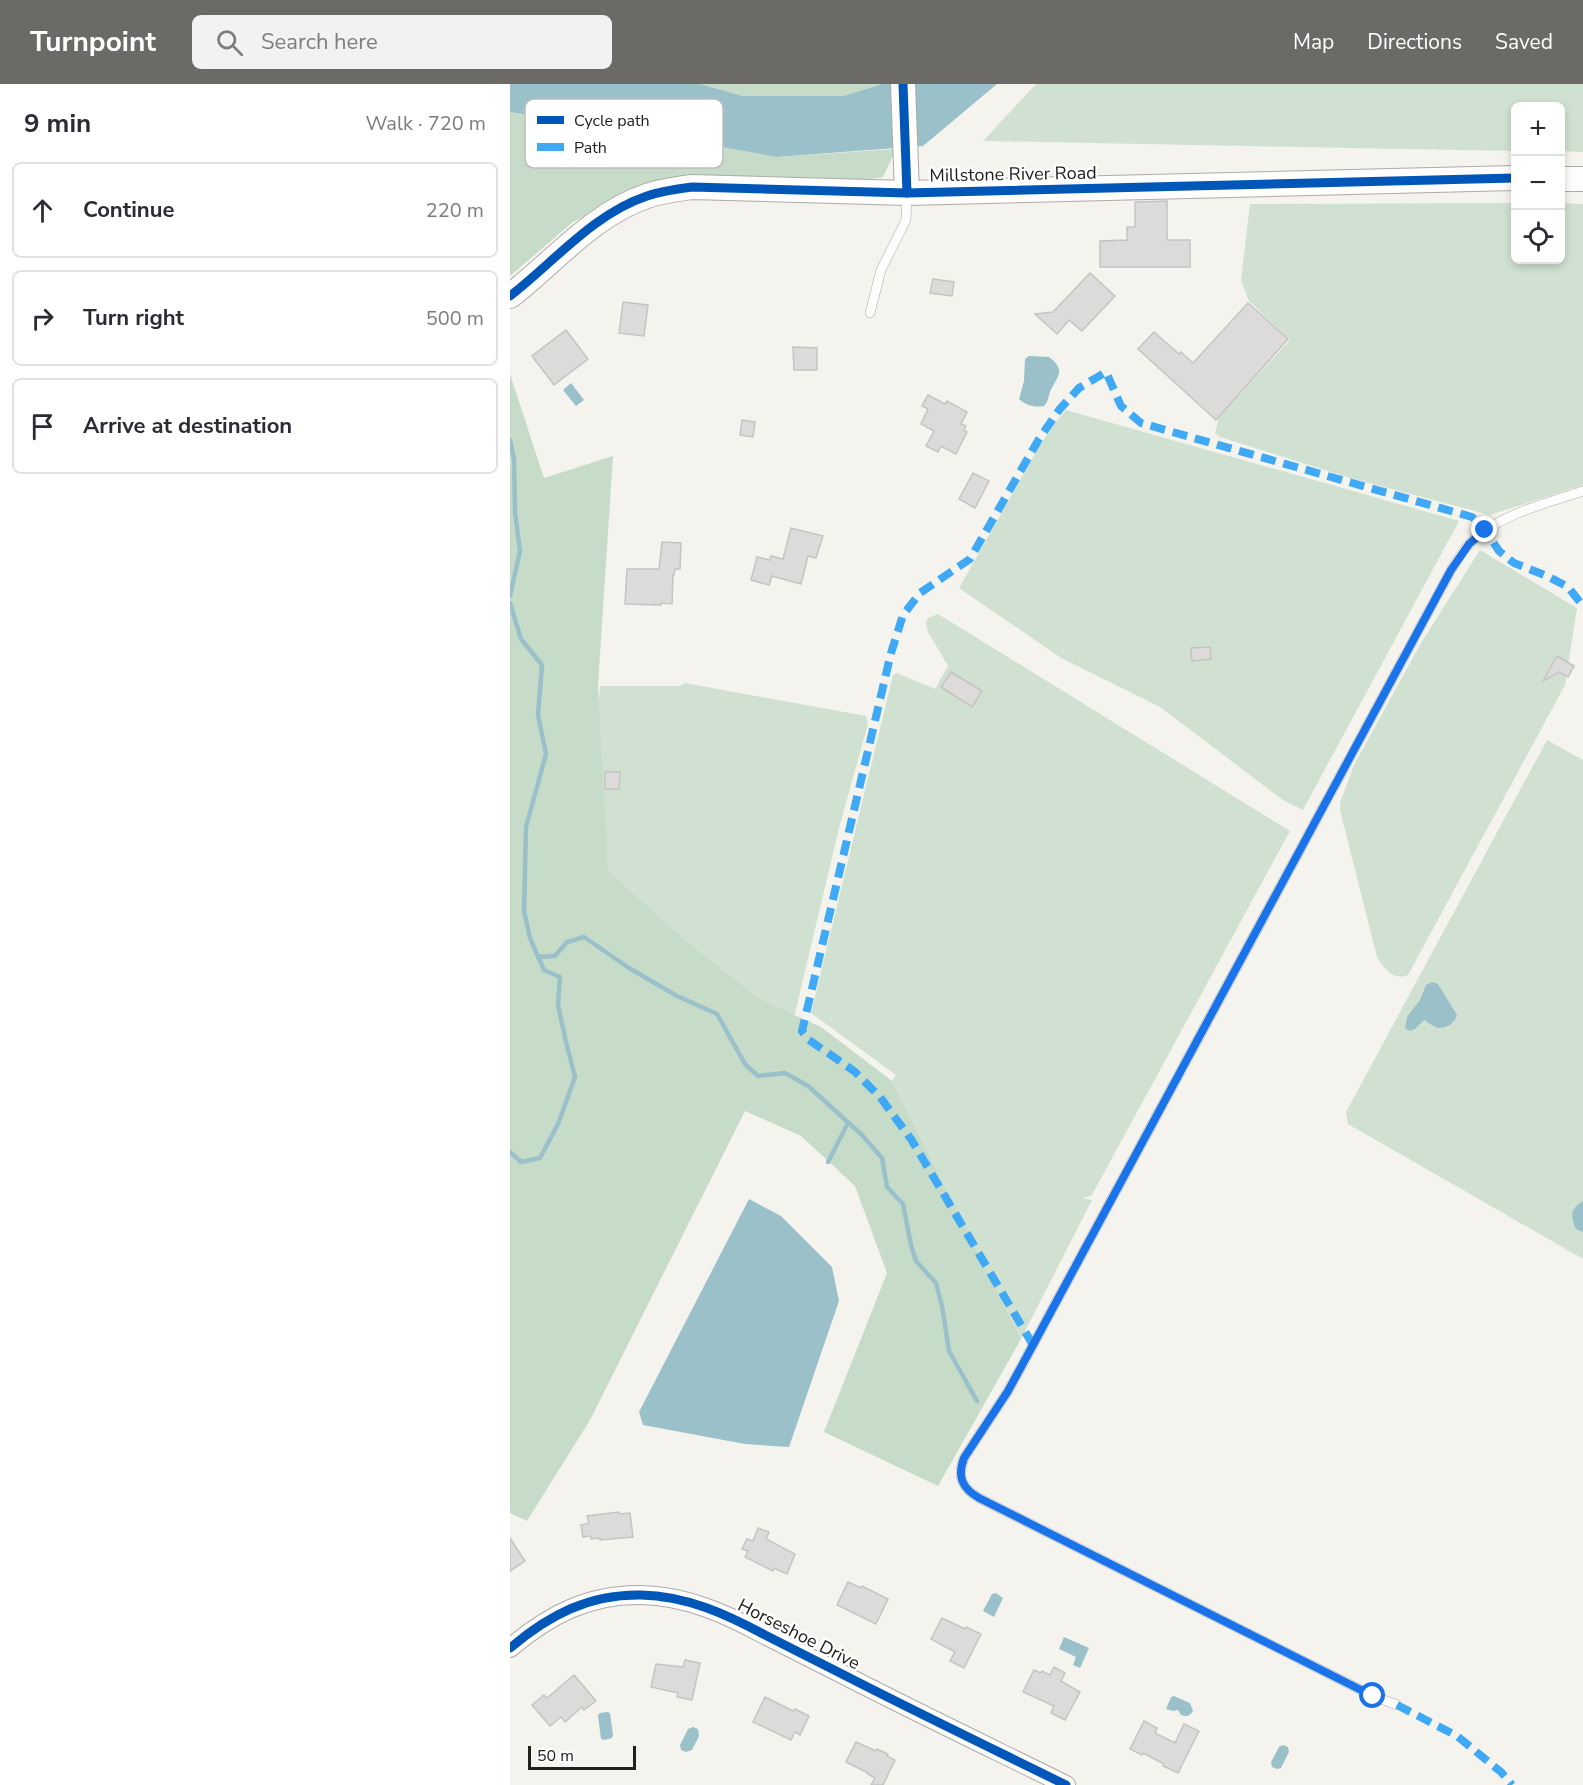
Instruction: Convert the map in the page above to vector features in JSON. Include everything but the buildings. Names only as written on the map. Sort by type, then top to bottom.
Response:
[{"type":"main road","points":[[903,84],[907,193]]},
{"type":"main road","name":"Millstone River Road","points":[[510,296],[597,224],[622,207],[646,196],[692,187],[907,193],[1511,178]]},
{"type":"main road","points":[[1565,178],[1583,179]]},
{"type":"street","name":"Horseshoe Drive","points":[[510,1648],[530,1631],[558,1613],[611,1597],[642,1595],[704,1605],[1066,1785]]},
{"type":"lane","points":[[870,313],[881,270],[906,220],[907,193]]},
{"type":"lane","points":[[1397,1705],[1373,1696],[979,1498],[968,1491],[959,1470],[964,1458],[1008,1391],[1451,570],[1469,544],[1485,530],[1511,516],[1583,491]]},
{"type":"green space","points":[[700,84],[882,84],[843,96],[743,96]]},
{"type":"green space","points":[[1036,84],[1583,84],[1583,152],[1565,151],[1565,102],[1511,102],[1511,151],[983,141]]},
{"type":"green space","points":[[510,112],[525,114],[525,168],[723,168],[723,147],[776,157],[896,149],[883,177],[849,182],[655,181],[573,222],[510,276]]},
{"type":"green space","points":[[1511,203],[1511,264],[1565,264],[1565,203],[1583,204],[1583,485],[1490,515],[1350,478],[1220,437],[1215,433],[1219,417],[1290,340],[1249,301],[1241,280],[1250,204]]},
{"type":"green space","points":[[510,374],[544,478],[613,456],[598,685],[608,871],[686,941],[759,999],[821,1027],[892,1081],[1021,1339],[938,1486],[824,1432],[887,1273],[855,1186],[801,1136],[745,1111],[590,1420],[527,1521],[510,1513]]},
{"type":"green space","points":[[1066,410],[1459,521],[1303,810],[1283,800],[1160,707],[1061,658],[959,588],[1040,445]]},
{"type":"green space","points":[[1480,550],[1577,608],[1565,685],[1408,975],[1398,976],[1386,970],[1377,957],[1340,803],[1354,765],[1421,643]]},
{"type":"green space","points":[[938,614],[1290,831],[1092,1195],[1083,1198],[1092,1200],[1021,1339],[892,1081],[896,1075],[811,1013],[893,675],[897,673],[935,689],[948,666],[928,632],[926,623],[928,618]]},
{"type":"green space","points":[[685,683],[866,716],[868,724],[839,828],[793,1022],[786,1027],[601,887],[603,773],[598,752],[597,730],[600,686],[680,686]]},
{"type":"green space","points":[[1547,740],[1583,760],[1583,1259],[1348,1124],[1346,1112]]},
{"type":"water","points":[[510,84],[700,84],[743,96],[843,96],[882,84],[997,84],[923,146],[776,157],[723,147],[723,99],[525,99],[525,114],[510,112]]},
{"type":"water","points":[[1029,356],[1049,357],[1058,366],[1058,378],[1044,406],[1030,406],[1019,399],[1024,381],[1025,359]]},
{"type":"water","points":[[571,383],[584,400],[576,406],[563,390]]},
{"type":"water","points":[[1432,982],[1438,984],[1457,1015],[1444,1028],[1436,1027],[1424,1020],[1410,1031],[1405,1028],[1407,1017],[1420,1000],[1426,985]]},
{"type":"water","points":[[749,1199],[781,1216],[832,1267],[839,1301],[789,1447],[745,1444],[643,1425],[639,1412]]},
{"type":"water","points":[[1583,1201],[1583,1232],[1576,1229],[1572,1213]]},
{"type":"water","points":[[996,1593],[1003,1598],[994,1617],[983,1611],[992,1594]]},
{"type":"water","points":[[1064,1637],[1089,1648],[1080,1668],[1073,1665],[1076,1657],[1059,1649]]},
{"type":"water","points":[[1174,1696],[1190,1703],[1193,1711],[1191,1714],[1183,1716],[1178,1710],[1166,1709],[1171,1697]]},
{"type":"water","points":[[610,1713],[613,1735],[612,1738],[604,1740],[601,1739],[598,1715]]},
{"type":"water","points":[[693,1727],[698,1729],[699,1736],[692,1750],[686,1752],[681,1750],[680,1745],[688,1729]]},
{"type":"water","points":[[1283,1745],[1288,1747],[1289,1752],[1281,1768],[1277,1769],[1272,1767],[1271,1762],[1279,1747]]},
{"type":"waterway","points":[[510,440],[514,459],[515,512],[520,551],[510,596]]},
{"type":"waterway","points":[[510,603],[521,639],[542,665],[538,715],[546,754],[526,827],[524,911],[530,938],[544,970],[560,977],[558,1005],[575,1077],[558,1124],[540,1158],[521,1162],[510,1152]]},
{"type":"waterway","points":[[538,957],[555,956],[567,942],[584,937],[629,968],[677,996],[717,1014],[745,1064],[758,1076],[785,1073],[808,1086],[861,1134],[882,1158],[887,1187],[903,1204],[916,1261],[936,1283],[949,1351],[977,1401]]},
{"type":"waterway","points":[[828,1162],[848,1123]]},
{"type":"marked path","points":[[1033,1345],[911,1139],[880,1097],[854,1071],[809,1040],[802,1031],[891,653],[903,615],[920,593],[970,559],[1039,439],[1059,410],[1079,388],[1106,372],[1121,406],[1141,423],[1472,517],[1485,530],[1499,551],[1514,563],[1568,587],[1583,606]]},
{"type":"marked path","points":[[1397,1705],[1457,1736],[1501,1772],[1512,1785]]},
{"type":"cycle path","points":[[903,84],[907,193]]},
{"type":"cycle path","points":[[510,296],[609,214],[647,196],[692,187],[907,193],[1511,178]]},
{"type":"cycle path","points":[[510,1648],[555,1616],[587,1603],[604,1598],[641,1595],[674,1599],[736,1620],[1066,1785]]},
{"type":"route","points":[[1373,1696],[979,1498],[968,1491],[959,1470],[964,1458],[1008,1391],[1451,570],[1469,544],[1485,530]]}]
